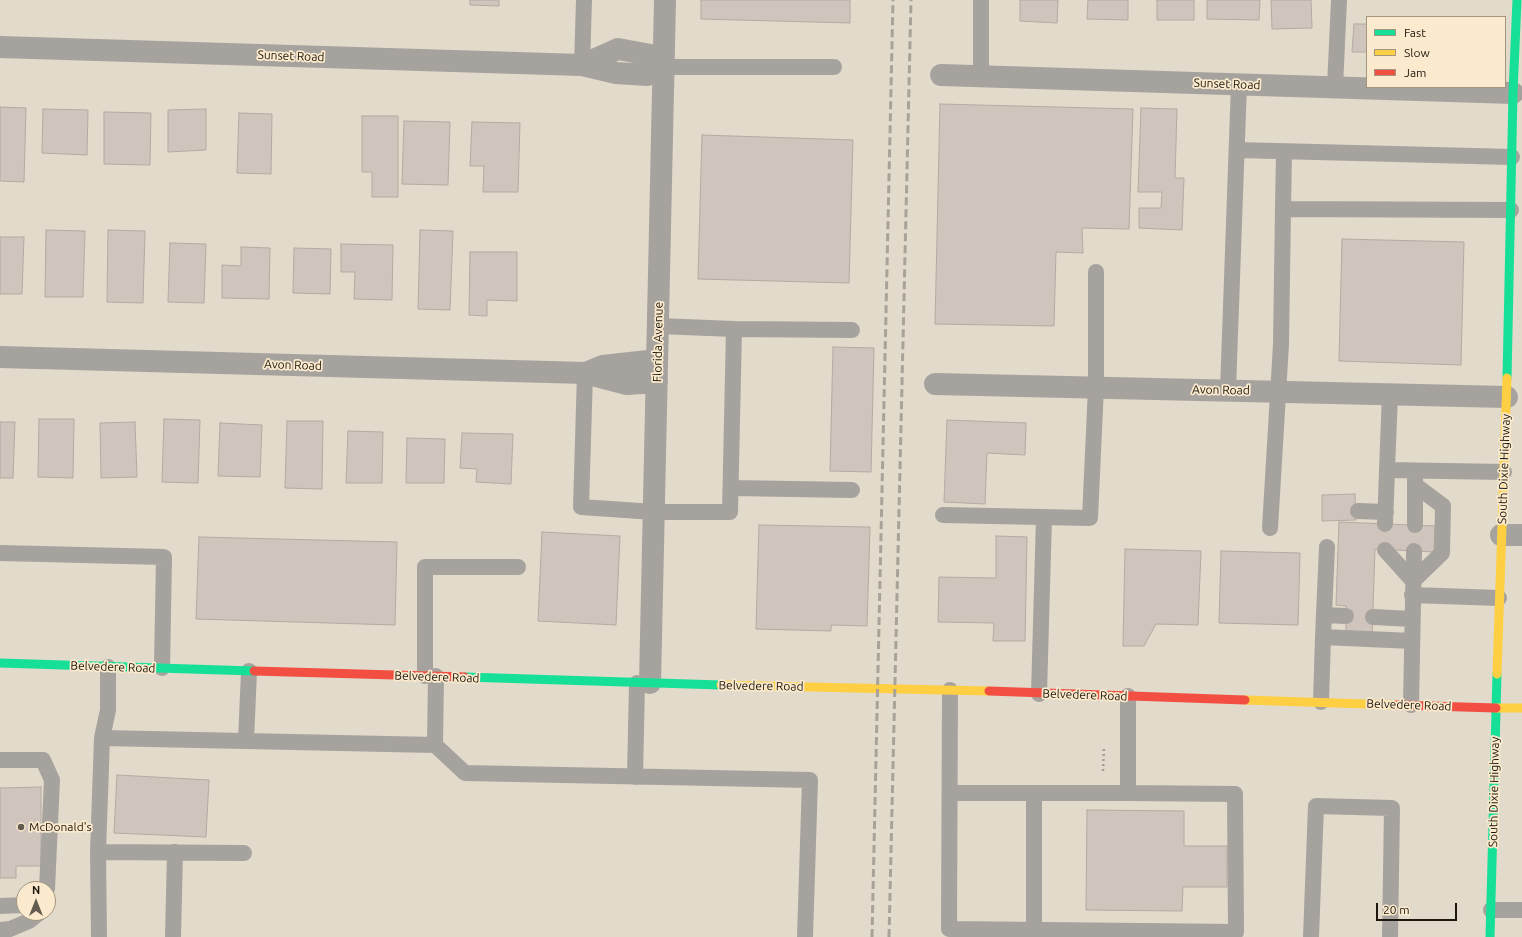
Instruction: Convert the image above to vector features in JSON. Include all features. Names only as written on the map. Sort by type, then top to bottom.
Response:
[{"type":"main road","name":"South Dixie Highway","points":[[1490,937],[1499,598],[1512,535],[1504,472],[1507,397],[1515,366],[1515,315],[1511,210],[1517,158],[1513,93],[1520,0]]},
{"type":"main road","name":"Belvedere Road","points":[[0,663],[1522,708]]},
{"type":"street","name":"Florida Avenue","points":[[643,683],[654,512],[665,0]]},
{"type":"street","name":"Sunset Road","points":[[0,47],[582,65],[618,49],[656,56],[664,67]]},
{"type":"street","name":"Sunset Road","points":[[942,75],[1513,93]]},
{"type":"street","name":"Avon Road","points":[[0,356],[585,373],[626,384],[657,382]]},
{"type":"street","name":"Avon Road","points":[[585,373],[603,366],[657,360]]},
{"type":"street","name":"Avon Road","points":[[935,384],[1507,397]]},
{"type":"lane","points":[[582,65],[584,0]]},
{"type":"lane","points":[[981,0],[981,76]]},
{"type":"lane","points":[[1335,87],[1339,0]]},
{"type":"lane","points":[[664,67],[834,67]]},
{"type":"lane","points":[[1228,390],[1239,84]]},
{"type":"lane","points":[[1237,150],[1517,158]]},
{"type":"lane","points":[[1270,528],[1279,391],[1284,152]]},
{"type":"lane","points":[[1283,209],[1511,210]]},
{"type":"lane","points":[[943,515],[1090,518],[1096,387],[1096,272]]},
{"type":"lane","points":[[658,326],[734,329],[852,330]]},
{"type":"lane","points":[[585,373],[581,507],[654,512],[730,512],[734,329]]},
{"type":"lane","points":[[1358,511],[1386,518],[1390,394]]},
{"type":"lane","points":[[1387,470],[1415,478],[1504,472]]},
{"type":"lane","points":[[1414,525],[1415,478]]},
{"type":"lane","points":[[1413,588],[1442,553],[1443,506],[1415,478]]},
{"type":"lane","points":[[731,488],[852,490]]},
{"type":"lane","points":[[1040,694],[1044,517]]},
{"type":"lane","points":[[1321,702],[1327,547]]},
{"type":"lane","points":[[1385,550],[1413,588],[1499,598]]},
{"type":"lane","points":[[1411,705],[1414,551]]},
{"type":"lane","points":[[0,553],[164,558],[162,668]]},
{"type":"lane","points":[[435,745],[424,567],[518,567]]},
{"type":"lane","points":[[1324,615],[1346,616]]},
{"type":"lane","points":[[1373,617],[1412,618]]},
{"type":"lane","points":[[1323,637],[1412,641]]},
{"type":"lane","points":[[99,937],[98,852],[102,738],[108,710],[108,667]]},
{"type":"lane","points":[[246,741],[249,671]]},
{"type":"lane","points":[[635,778],[643,683]]},
{"type":"lane","points":[[950,690],[949,929],[1236,932],[1235,794],[950,793]]},
{"type":"lane","points":[[1128,696],[1128,793]]},
{"type":"lane","points":[[102,738],[435,745],[465,773],[635,778],[810,780],[805,937]]},
{"type":"lane","points":[[0,760],[43,760],[52,780],[47,881]]},
{"type":"lane","points":[[1034,794],[1034,930]]},
{"type":"lane","points":[[1310,937],[1316,806],[1392,808],[1390,937]]},
{"type":"lane","points":[[98,852],[244,853]]},
{"type":"lane","points":[[173,937],[175,852]]},
{"type":"lane","points":[[0,906],[16,905]]},
{"type":"lane","points":[[1491,910],[1522,910]]},
{"type":"lane","points":[[0,930],[10,929],[29,921]]},
{"type":"path","points":[[1102,772],[1104,744]]},
{"type":"building","points":[[470,0],[499,0],[499,6],[470,5]]},
{"type":"building","points":[[701,0],[850,0],[850,23],[701,19]]},
{"type":"building","points":[[1020,0],[1058,0],[1057,23],[1020,21]]},
{"type":"building","points":[[1088,0],[1128,0],[1128,20],[1087,19]]},
{"type":"building","points":[[1157,0],[1194,0],[1194,20],[1157,20]]},
{"type":"building","points":[[1207,0],[1260,0],[1259,20],[1207,19]]},
{"type":"building","points":[[1271,0],[1311,0],[1312,28],[1272,29]]},
{"type":"building","points":[[1354,24],[1366,24],[1366,52],[1352,52]]},
{"type":"building","points":[[940,104],[1133,109],[1129,229],[1082,228],[1083,253],[1056,252],[1054,326],[935,324]]},
{"type":"building","points":[[0,107],[26,108],[24,182],[0,181]]},
{"type":"building","points":[[1141,108],[1177,109],[1175,178],[1184,178],[1182,230],[1139,228],[1139,208],[1161,208],[1162,192],[1138,192]]},
{"type":"building","points":[[43,109],[88,110],[87,155],[42,153]]},
{"type":"building","points":[[206,109],[206,150],[168,152],[168,110]]},
{"type":"building","points":[[104,112],[151,113],[150,165],[104,164]]},
{"type":"building","points":[[239,113],[272,114],[271,174],[237,173]]},
{"type":"building","points":[[362,116],[398,116],[398,197],[372,197],[372,172],[362,172]]},
{"type":"building","points":[[404,121],[450,122],[448,185],[402,184]]},
{"type":"building","points":[[472,122],[520,123],[518,192],[483,192],[484,166],[470,166]]},
{"type":"building","points":[[702,135],[853,140],[849,283],[698,279]]},
{"type":"building","points":[[46,230],[85,231],[83,297],[45,297]]},
{"type":"building","points":[[108,230],[145,231],[143,303],[107,302]]},
{"type":"building","points":[[420,230],[453,231],[450,310],[418,309]]},
{"type":"building","points":[[0,237],[24,237],[22,294],[0,294]]},
{"type":"building","points":[[1342,239],[1464,242],[1461,365],[1339,361]]},
{"type":"building","points":[[170,243],[206,244],[204,303],[168,302]]},
{"type":"building","points":[[341,244],[393,245],[392,300],[354,299],[355,272],[341,272]]},
{"type":"building","points":[[241,247],[270,248],[269,299],[222,298],[222,265],[241,266]]},
{"type":"building","points":[[294,248],[331,249],[330,294],[293,293]]},
{"type":"building","points":[[470,252],[517,252],[517,301],[487,300],[487,316],[469,315]]},
{"type":"building","points":[[833,347],[874,348],[871,472],[830,471]]},
{"type":"building","points":[[39,419],[74,419],[73,478],[38,477]]},
{"type":"building","points":[[164,419],[200,420],[198,483],[162,482]]},
{"type":"building","points":[[947,420],[1026,423],[1025,455],[987,453],[985,504],[944,502]]},
{"type":"building","points":[[287,421],[323,421],[322,489],[285,488]]},
{"type":"building","points":[[0,422],[15,422],[13,478],[0,478]]},
{"type":"building","points":[[135,422],[137,477],[101,478],[100,423]]},
{"type":"building","points":[[220,423],[262,425],[260,477],[218,476]]},
{"type":"building","points":[[348,431],[383,432],[382,483],[346,483]]},
{"type":"building","points":[[462,433],[513,434],[511,484],[476,482],[477,469],[460,468]]},
{"type":"building","points":[[407,438],[445,439],[444,483],[406,483]]},
{"type":"building","points":[[1355,494],[1356,520],[1322,521],[1322,495]]},
{"type":"building","points":[[1339,522],[1435,526],[1434,552],[1375,549],[1372,637],[1346,635],[1346,606],[1336,605]]},
{"type":"building","points":[[759,525],[870,527],[867,626],[831,625],[831,631],[756,629]]},
{"type":"building","points":[[542,532],[620,536],[616,625],[538,621]]},
{"type":"building","points":[[996,536],[1027,537],[1025,641],[993,641],[994,623],[938,622],[939,577],[996,578]]},
{"type":"building","points":[[199,537],[397,542],[395,625],[196,619]]},
{"type":"building","points":[[1125,549],[1201,551],[1198,625],[1156,624],[1144,646],[1123,646]]},
{"type":"building","points":[[1221,551],[1300,553],[1298,625],[1219,623]]},
{"type":"building","points":[[117,775],[209,780],[206,837],[114,833]]},
{"type":"building","name":"McDonald's","points":[[41,787],[41,866],[16,866],[16,878],[0,878],[0,788]]},
{"type":"building","points":[[1087,810],[1184,811],[1184,846],[1227,846],[1227,887],[1183,887],[1182,911],[1086,910]]},
{"type":"railway","points":[[872,937],[893,0]]},
{"type":"railway","points":[[889,937],[911,0]]},
{"type":"traffic: fast","points":[[1507,378],[1513,93],[1517,0]]},
{"type":"traffic: fast","points":[[0,663],[254,671]]},
{"type":"traffic: fast","points":[[1490,937],[1497,674]]},
{"type":"traffic: fast","points":[[465,677],[721,685]]},
{"type":"traffic: slow","points":[[1497,674],[1507,378]]},
{"type":"traffic: slow","points":[[721,685],[989,691]]},
{"type":"traffic: slow","points":[[1245,700],[1396,705]]},
{"type":"traffic: slow","points":[[1496,708],[1522,708]]},
{"type":"traffic: jam","points":[[254,671],[465,677]]},
{"type":"traffic: jam","points":[[989,691],[1245,700]]},
{"type":"traffic: jam","points":[[1396,705],[1496,708]]},
{"type":"place","name":"McDonald's","points":[[21,827]]}]
